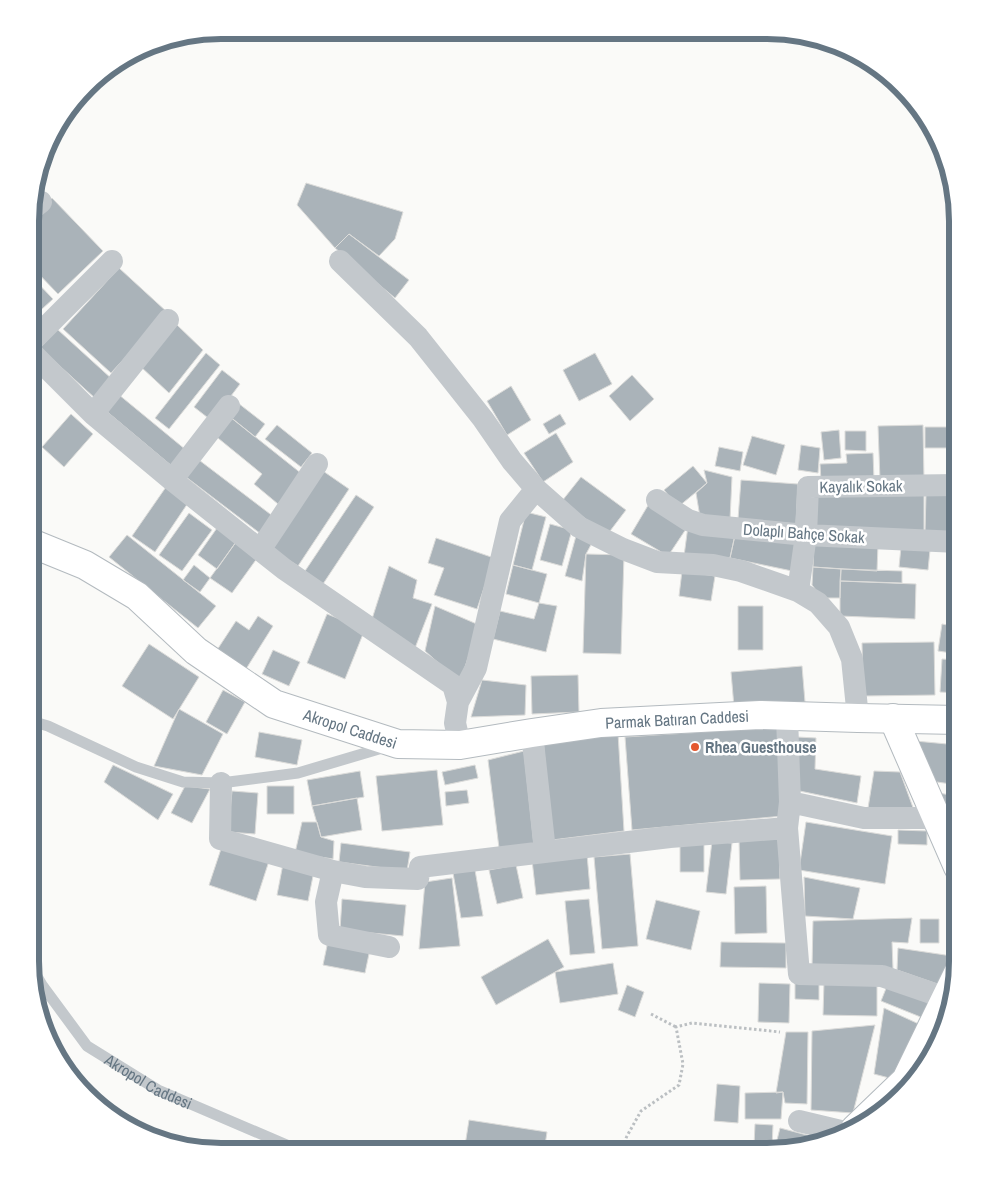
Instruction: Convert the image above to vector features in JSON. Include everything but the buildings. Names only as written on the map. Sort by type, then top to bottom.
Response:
[{"type":"main road","name":"Akropol Caddesi","points":[[39,546],[85,565],[137,596],[196,651],[274,704],[398,744]]},
{"type":"main road","name":"Parmak Batıran Caddesi","points":[[398,744],[460,745],[532,732],[602,723],[760,715],[949,720]]},
{"type":"main road","points":[[894,718],[949,847]]},
{"type":"main road","points":[[907,1077],[946,998]]},
{"type":"main road","points":[[885,1100],[899,1086]]},
{"type":"street","points":[[39,334],[112,261]]},
{"type":"street","points":[[340,261],[418,336],[483,419],[512,461],[536,489],[579,527],[623,549],[657,562],[713,566],[741,571],[798,591],[818,603],[839,626],[852,659],[858,718]]},
{"type":"street","points":[[93,414],[168,320]]},
{"type":"street","points":[[39,360],[93,414],[260,550],[453,685],[458,702]]},
{"type":"street","points":[[172,480],[229,406]]},
{"type":"street","points":[[260,550],[317,464]]},
{"type":"street","name":"Kayalık Sokak","points":[[798,591],[806,535],[808,487],[949,485]]},
{"type":"street","points":[[460,745],[455,723],[458,702],[476,668],[510,521],[536,489]]},
{"type":"street","name":"Dolaplı Bahçe Sokak","points":[[658,500],[688,520],[703,524],[806,535],[949,542]]},
{"type":"street","points":[[787,717],[790,802],[788,828],[799,974],[882,976],[948,985]]},
{"type":"street","points":[[532,732],[545,851]]},
{"type":"street","points":[[221,783],[220,839],[333,871],[365,877],[418,879],[420,866],[670,837],[788,828]]},
{"type":"street","points":[[790,802],[864,818],[936,818]]},
{"type":"street","points":[[333,871],[326,902],[329,935],[389,947]]},
{"type":"street","points":[[799,1121],[835,1130]]},
{"type":"lane","name":"Akropol Caddesi","points":[[39,724],[136,767],[183,782],[221,783],[298,773],[398,744]]},
{"type":"lane","name":"Akropol Caddesi","points":[[40,981],[87,1046],[158,1090],[282,1143]]},
{"type":"path","points":[[651,1014],[676,1027],[692,1023],[780,1032]]},
{"type":"path","points":[[624,1143],[641,1111],[679,1085],[683,1064],[676,1027]]},
{"type":"place","name":"Rhea Guesthouse","points":[[695,747]]}]
